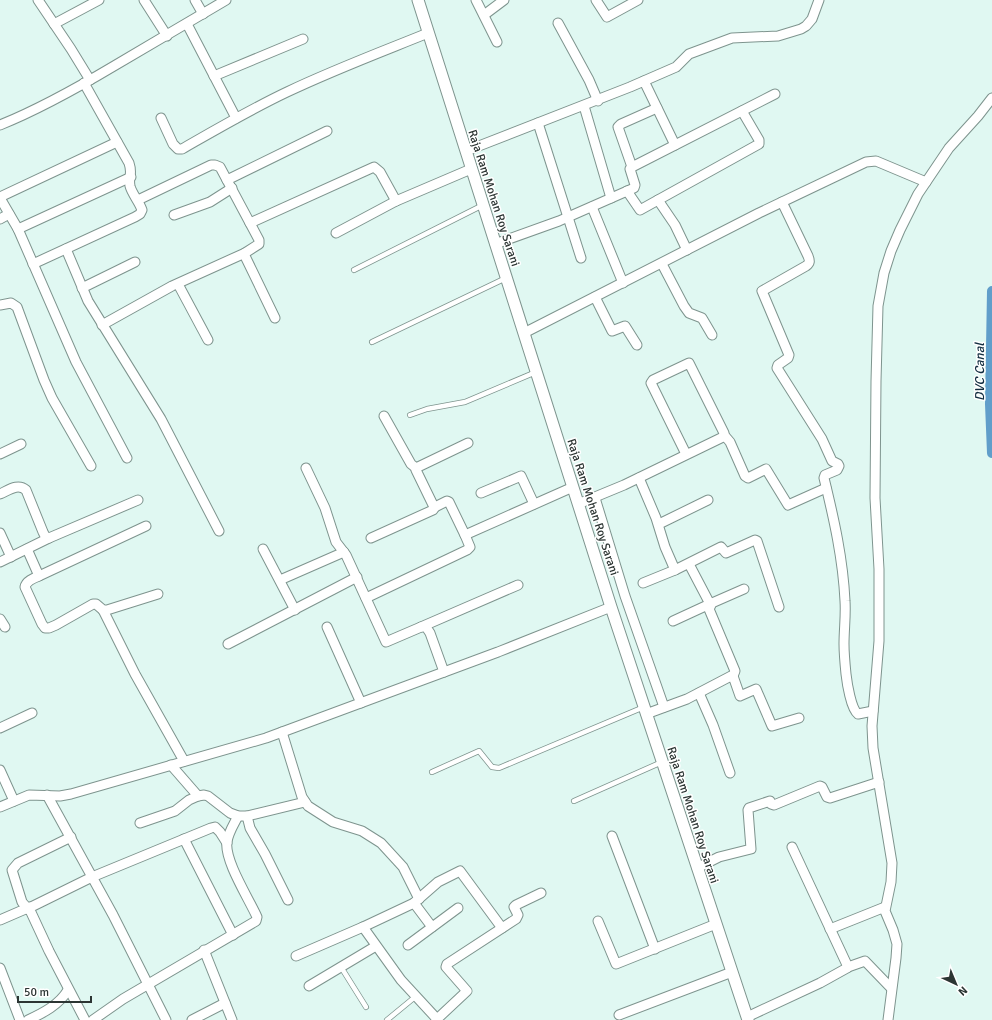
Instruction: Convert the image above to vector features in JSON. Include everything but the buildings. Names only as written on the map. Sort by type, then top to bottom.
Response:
[{"type":"street","points":[[33,264],[135,217],[140,214],[142,210],[131,188],[131,168],[87,82],[54,24],[38,0]]},
{"type":"street","points":[[54,24],[99,0]]},
{"type":"street","points":[[144,0],[167,36]]},
{"type":"street","points":[[196,0],[203,14]]},
{"type":"street","points":[[0,124],[30,112],[87,82],[226,0]]},
{"type":"street","name":"Raja Ram Mohan Roy Sarani","points":[[418,0],[611,607],[747,1018]]},
{"type":"street","points":[[476,0],[497,42]]},
{"type":"street","points":[[484,16],[504,0]]},
{"type":"street","points":[[596,0],[607,17],[638,0]]},
{"type":"street","points":[[466,152],[598,101],[676,67],[689,54],[732,38],[778,36],[802,29],[812,20],[819,0]]},
{"type":"street","points":[[558,23],[589,80],[598,101]]},
{"type":"street","points":[[187,24],[236,118]]},
{"type":"street","points":[[161,118],[173,144],[178,149],[182,149],[236,118],[286,92],[428,33]]},
{"type":"street","points":[[214,76],[302,39]]},
{"type":"street","points":[[644,81],[675,145]]},
{"type":"street","points":[[632,167],[775,94]]},
{"type":"street","points":[[888,1020],[896,958],[896,944],[893,930],[885,911],[891,882],[892,863],[873,748],[873,711],[879,641],[879,569],[875,498],[878,306],[884,273],[891,250],[918,194],[949,148],[992,98]]},
{"type":"street","points":[[584,106],[611,198]]},
{"type":"street","points":[[495,244],[568,217],[634,188],[635,185],[630,169],[632,167],[618,127],[626,121],[657,108]]},
{"type":"street","points":[[628,191],[640,210],[759,144],[759,140],[742,111]]},
{"type":"street","points":[[538,123],[581,258]]},
{"type":"street","points":[[227,180],[327,131]]},
{"type":"street","points":[[117,142],[0,198],[18,229],[79,368],[127,458]]},
{"type":"street","points":[[524,333],[782,202],[872,161],[876,161],[926,182]]},
{"type":"street","points":[[102,325],[178,284],[245,253],[259,244],[259,240],[232,188],[220,167],[215,164],[138,200]]},
{"type":"street","points":[[250,223],[374,167],[380,172],[396,202]]},
{"type":"street","points":[[336,232],[396,202],[471,169]]},
{"type":"street","points":[[18,229],[131,177]]},
{"type":"street","points":[[174,215],[203,205],[232,188]]},
{"type":"street","points":[[658,200],[675,226],[687,250]]},
{"type":"street","points":[[782,202],[810,260],[806,266],[762,291],[789,355],[788,358],[778,365],[777,368],[822,439],[832,461],[839,466],[837,470],[824,476],[838,540],[841,562],[845,601],[844,646],[846,676],[851,698],[857,713],[873,711]]},
{"type":"street","points":[[592,207],[623,283]]},
{"type":"street","points":[[0,219],[9,214]]},
{"type":"street","points":[[66,249],[82,288],[102,325],[161,419],[219,530]]},
{"type":"street","points":[[245,253],[245,256],[275,318]]},
{"type":"street","points":[[82,288],[135,262]]},
{"type":"street","points":[[662,264],[684,306],[689,313],[702,318],[712,335]]},
{"type":"street","points":[[178,284],[208,340]]},
{"type":"street","points":[[596,297],[612,331],[625,326],[637,345]]},
{"type":"street","points":[[0,304],[11,303],[17,307],[52,398],[91,466]]},
{"type":"street","points":[[686,454],[651,383],[653,380],[689,363],[724,435],[730,442],[745,476],[748,478],[766,469],[788,505],[826,488]]},
{"type":"street","points":[[384,416],[411,464],[416,468],[435,507]]},
{"type":"street","points":[[578,504],[639,478],[686,454],[722,438],[724,435]]},
{"type":"street","points":[[416,468],[468,443]]},
{"type":"street","points":[[0,454],[21,444]]},
{"type":"street","points":[[306,468],[325,508],[336,542],[344,552],[357,577],[386,642],[518,585]]},
{"type":"street","points":[[481,493],[521,476],[534,504]]},
{"type":"street","points":[[639,478],[659,524],[665,547],[675,570]]},
{"type":"street","points":[[0,494],[18,486],[23,487],[26,490],[45,536],[49,538]]},
{"type":"street","points":[[465,535],[573,487]]},
{"type":"street","points":[[595,498],[625,596],[664,707]]},
{"type":"street","points":[[0,562],[49,538],[138,500]]},
{"type":"street","points":[[659,524],[708,500]]},
{"type":"street","points":[[366,598],[467,550],[470,547],[449,502],[447,501],[432,510],[371,538]]},
{"type":"street","points":[[146,526],[29,581],[25,584],[25,587],[45,628],[50,628],[93,604],[96,604],[103,610],[132,668],[184,762]]},
{"type":"street","points":[[0,533],[11,557]]},
{"type":"street","points":[[643,583],[689,564],[721,547],[726,553],[755,540],[757,541],[779,607]]},
{"type":"street","points":[[27,549],[39,576]]},
{"type":"street","points":[[263,549],[295,610]]},
{"type":"street","points":[[280,580],[344,552]]},
{"type":"street","points":[[689,564],[711,604],[709,606],[709,613],[735,671],[733,676],[740,696],[756,689],[772,726],[799,718]]},
{"type":"street","points":[[228,644],[357,577]]},
{"type":"street","points":[[673,621],[744,589]]},
{"type":"street","points":[[103,610],[158,594]]},
{"type":"street","points":[[0,807],[29,795],[60,796],[71,794],[282,732],[498,652],[611,607]]},
{"type":"street","points":[[327,627],[361,703]]},
{"type":"street","points":[[421,627],[426,627],[428,629],[444,672]]},
{"type":"street","points":[[645,711],[664,707],[699,693],[733,676]]},
{"type":"street","points":[[699,693],[713,725],[730,773]]},
{"type":"street","points":[[0,728],[32,713]]},
{"type":"street","points":[[282,732],[305,802],[308,806],[333,822],[362,831],[381,842],[403,867],[417,901],[432,927]]},
{"type":"street","points":[[171,765],[198,796]]},
{"type":"street","points":[[0,770],[14,801]]},
{"type":"street","points":[[697,868],[719,857],[751,849],[749,808],[770,801],[771,804],[774,805],[820,786],[827,797],[830,798],[879,782]]},
{"type":"street","points":[[47,795],[92,876],[166,1020]]},
{"type":"street","points":[[140,824],[174,811],[189,800],[198,796],[208,796],[226,811],[242,816],[305,802]]},
{"type":"street","points":[[227,843],[229,835],[242,816]]},
{"type":"street","points":[[242,816],[265,854],[288,900]]},
{"type":"street","points":[[0,920],[28,908],[92,876],[184,839],[215,827],[220,832],[227,843],[230,860],[257,917],[256,921],[147,984],[93,1020]]},
{"type":"street","points":[[612,836],[655,949]]},
{"type":"street","points":[[71,837],[18,863],[12,868],[12,870],[22,902],[28,908],[84,1020]]},
{"type":"street","points":[[184,839],[233,935]]},
{"type":"street","points":[[792,847],[848,967]]},
{"type":"street","points":[[296,956],[364,927],[417,901],[438,882],[460,871],[502,928]]},
{"type":"street","points":[[364,927],[401,980],[436,1020],[467,991],[446,967],[447,964],[518,917],[514,907],[516,905],[542,893]]},
{"type":"street","points":[[830,929],[885,907]]},
{"type":"street","points":[[408,945],[458,908]]},
{"type":"street","points":[[598,922],[616,964],[716,924]]},
{"type":"street","points":[[309,986],[376,946]]},
{"type":"street","points":[[204,950],[232,1020]]},
{"type":"street","points":[[747,1018],[820,983],[848,967],[864,961],[891,988]]},
{"type":"street","points":[[0,968],[20,1020]]},
{"type":"street","points":[[619,1015],[732,972]]},
{"type":"street","points":[[28,1020],[56,1004],[68,990]]},
{"type":"street","points":[[192,1020],[225,1003]]},
{"type":"lane","points":[[354,270],[483,205]]},
{"type":"lane","points":[[372,342],[506,278]]},
{"type":"lane","points":[[410,415],[427,409],[465,402],[536,372]]},
{"type":"lane","points":[[432,772],[479,751],[492,767],[499,768],[645,711]]},
{"type":"lane","points":[[574,801],[662,762]]},
{"type":"lane","points":[[341,966],[366,1007]]},
{"type":"lane","points":[[387,1020],[415,997]]},
{"type":"waterway","name":"DVC Canal","points":[[992,291],[990,404],[992,453]]}]
